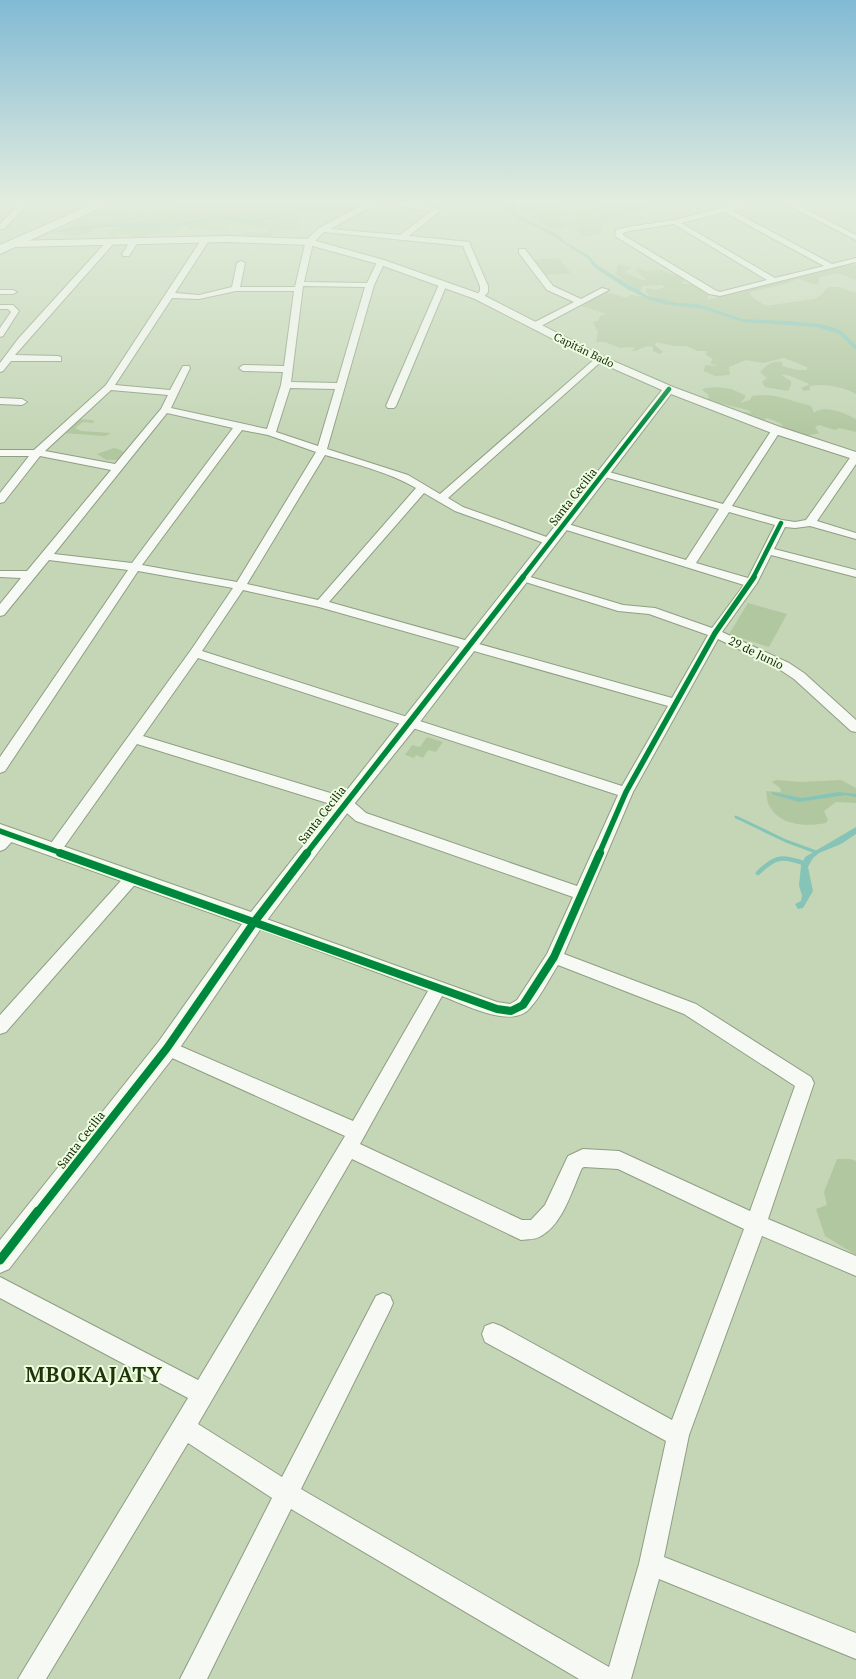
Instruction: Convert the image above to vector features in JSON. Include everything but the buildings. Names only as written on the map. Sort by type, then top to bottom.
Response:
[{"type":"street","points":[[0,369],[77,281]]},
{"type":"street","points":[[0,500],[37,453],[108,387],[179,281]]},
{"type":"street","points":[[236,289],[237,281]]},
{"type":"street","points":[[271,433],[286,385],[300,281]]},
{"type":"street","points":[[54,850],[195,653],[240,586],[322,451],[372,281]]},
{"type":"street","name":"Capitán Bado","points":[[436,281],[479,297],[600,359],[669,389],[776,430],[852,455]]},
{"type":"street","points":[[479,297],[484,292],[482,281]]},
{"type":"street","points":[[545,281],[550,288],[580,302]]},
{"type":"street","points":[[694,281],[712,292],[726,293],[773,281]]},
{"type":"street","points":[[392,406],[443,284]]},
{"type":"street","points":[[170,295],[199,297],[236,289],[370,285]]},
{"type":"street","points":[[536,325],[605,290]]},
{"type":"street","points":[[0,292],[14,292]]},
{"type":"street","points":[[0,307],[10,307],[15,311],[0,334]]},
{"type":"street","points":[[0,341],[22,342]]},
{"type":"street","points":[[10,358],[58,359]]},
{"type":"street","points":[[442,498],[600,359]]},
{"type":"street","points":[[0,612],[165,410],[186,368]]},
{"type":"street","points":[[243,368],[288,370]]},
{"type":"street","points":[[286,385],[341,386]]},
{"type":"street","points":[[108,387],[172,393]]},
{"type":"street","name":"Santa Cecilia","points":[[0,1260],[167,1048],[254,921],[344,803],[410,723],[669,389]]},
{"type":"street","points":[[0,401],[22,402]]},
{"type":"street","points":[[165,410],[271,433],[322,451],[387,470],[404,477],[459,509],[551,542]]},
{"type":"street","points":[[0,768],[135,567],[240,425]]},
{"type":"street","points":[[690,563],[724,507],[776,430]]},
{"type":"street","points":[[810,523],[856,447]]},
{"type":"street","points":[[0,452],[37,453],[118,468]]},
{"type":"street","points":[[604,474],[781,523],[795,526],[810,523],[856,536]]},
{"type":"street","points":[[322,604],[422,488]]},
{"type":"street","points":[[4,837],[54,850],[133,877],[497,1009],[511,1011],[523,1005],[554,957],[626,792],[715,633],[752,583],[781,523]]},
{"type":"street","points":[[564,526],[752,583]]},
{"type":"street","points":[[767,551],[856,574]]},
{"type":"street","points":[[46,556],[135,567],[240,586],[322,604],[676,704]]},
{"type":"street","points":[[0,574],[31,575]]},
{"type":"street","name":"29 de Junio","points":[[523,578],[622,608],[651,611],[715,633],[784,666],[799,676],[856,728]]},
{"type":"street","points":[[195,653],[626,792]]},
{"type":"street","points":[[134,738],[344,803],[361,816],[582,894]]},
{"type":"street","points":[[0,1027],[133,877]]},
{"type":"street","points":[[554,957],[690,1009],[805,1083],[756,1224],[678,1435],[651,1564],[618,1679]]},
{"type":"street","points":[[31,1679],[184,1428],[202,1394],[353,1140],[438,988]]},
{"type":"street","points":[[167,1048],[353,1140],[521,1230],[535,1229],[552,1212],[575,1162],[583,1158],[619,1160],[756,1224],[856,1266]]},
{"type":"street","points":[[0,1287],[202,1394]]},
{"type":"street","points":[[193,1679],[382,1303]]},
{"type":"street","points":[[494,1334],[678,1435]]},
{"type":"street","points":[[184,1428],[285,1493],[604,1679]]},
{"type":"street","points":[[651,1564],[856,1646]]},
{"type":"green space","points":[[626,281],[683,281],[682,284],[693,284],[709,294],[707,300],[776,281],[792,281],[750,292],[751,296],[765,306],[815,299],[828,287],[839,287],[856,293],[856,394],[827,385],[810,386],[810,390],[804,391],[801,388],[810,384],[784,375],[781,375],[791,381],[788,391],[765,387],[762,382],[767,378],[760,372],[772,363],[782,362],[782,366],[797,370],[807,370],[807,367],[784,358],[763,363],[746,360],[729,367],[730,375],[715,376],[704,371],[705,365],[718,366],[710,363],[713,359],[706,355],[707,351],[698,351],[686,346],[655,342],[657,343],[654,344],[663,352],[660,354],[653,351],[653,347],[650,346],[631,351],[635,348],[620,348],[605,342],[596,342],[598,332],[593,322],[598,321],[600,316],[607,314],[581,306],[606,292],[627,298],[630,295],[668,304],[682,304],[651,297],[645,292],[646,288],[656,290],[664,287],[663,285],[643,286],[641,287],[642,290],[639,291]]},
{"type":"green space","points":[[806,281],[819,281],[818,285]]},
{"type":"green space","points":[[717,387],[731,389],[745,395],[745,398],[740,403],[750,400],[752,396],[768,395],[811,406],[814,413],[823,409],[841,412],[856,419],[856,432],[839,428],[835,430],[819,425],[815,427],[819,433],[806,436],[788,432],[780,423],[767,418],[764,420],[748,417],[741,413],[752,413],[748,410],[710,401],[709,395],[702,390]]},
{"type":"green space","points":[[74,420],[93,420],[94,423],[83,422],[75,428],[81,431],[111,433],[105,436],[62,433]]},
{"type":"green space","points":[[114,448],[121,450],[125,454],[124,460],[106,460],[97,454]]},
{"type":"green space","points":[[748,603],[787,614],[769,647],[729,634]]},
{"type":"green space","points":[[427,737],[443,742],[436,752],[428,750],[423,758],[416,755],[414,758],[405,755],[412,745],[420,747]]},
{"type":"green space","points":[[776,780],[801,782],[841,780],[856,788],[856,803],[836,802],[824,811],[828,820],[826,823],[809,825],[793,823],[778,816],[768,803],[766,791],[781,792],[780,788],[772,782]]},
{"type":"green space","points":[[837,1159],[856,1161],[856,1255],[825,1236],[816,1209],[827,1205],[824,1192]]},
{"type":"water","points":[[616,281],[624,281],[648,296],[677,303],[698,304],[742,319],[826,325],[840,330],[856,345],[856,350],[839,334],[817,327],[743,322],[703,309],[664,304],[650,300]]},
{"type":"water","points":[[772,792],[802,798],[839,792],[856,794],[856,797],[845,795],[799,802],[772,794]]},
{"type":"water","points":[[856,827],[856,834],[813,858],[808,867],[813,891],[803,908],[798,909],[795,904],[801,901],[802,896],[799,885],[801,866],[805,857]]},
{"type":"waterway","points":[[736,817],[786,841],[816,852]]},
{"type":"waterway","points":[[758,873],[770,863],[780,859],[806,864]]},
{"type":"cycle path","points":[[0,1260],[167,1048],[255,921],[345,803],[410,723],[669,389]]},
{"type":"cycle path","points":[[0,831],[497,1009],[511,1011],[523,1005],[554,957],[626,792],[715,633],[751,583],[781,523]]},
{"type":"district","name":"MBOKAJATY","points":[[94,1375]]}]
